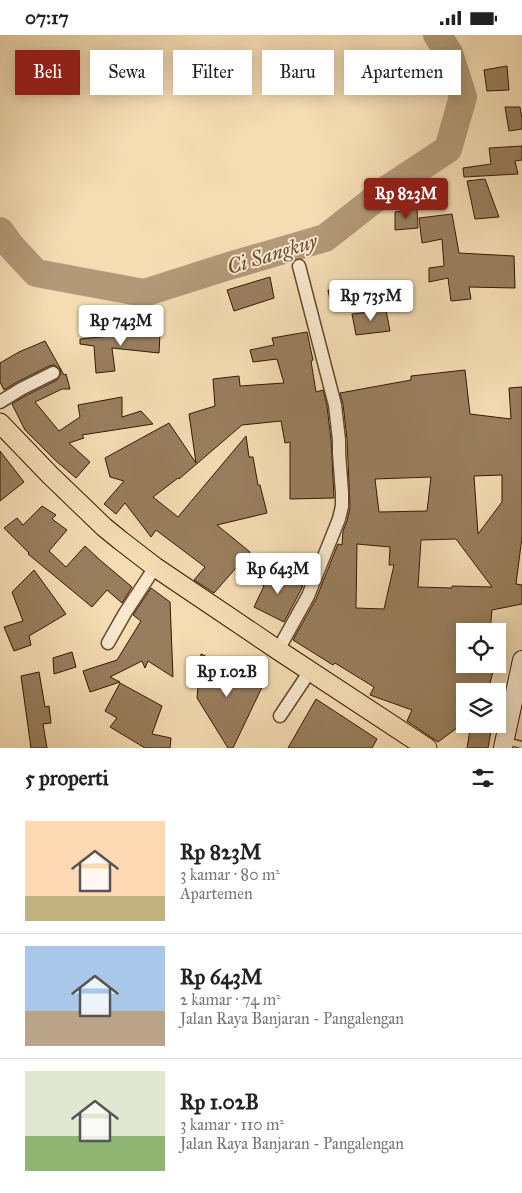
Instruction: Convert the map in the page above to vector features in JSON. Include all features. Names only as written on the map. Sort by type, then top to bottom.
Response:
[{"type":"main road","points":[[0,423],[50,475],[120,540],[278,651],[427,748]]},
{"type":"main road","points":[[510,744],[522,660]]},
{"type":"street","points":[[278,651],[308,596],[339,519],[342,506],[339,439],[334,405],[299,266]]},
{"type":"street","points":[[0,402],[53,373]]},
{"type":"street","points":[[108,643],[125,613],[156,567]]},
{"type":"street","points":[[280,716],[310,671]]},
{"type":"building","points":[[507,66],[509,90],[487,91],[484,70]]},
{"type":"building","points":[[505,107],[520,107],[522,129],[509,131]]},
{"type":"building","points":[[522,146],[522,160],[515,161],[518,174],[464,177],[463,168],[491,164],[489,148]]},
{"type":"building","points":[[485,179],[499,217],[475,219],[467,181]]},
{"type":"building","points":[[417,209],[418,228],[395,230],[395,212]]},
{"type":"building","points":[[452,214],[459,253],[514,256],[515,288],[469,287],[471,299],[451,301],[448,278],[429,282],[429,268],[444,266],[442,239],[422,243],[419,218]]},
{"type":"building","points":[[270,277],[274,298],[234,311],[227,290]]},
{"type":"building","points":[[348,289],[350,303],[331,305],[328,290]]},
{"type":"building","points":[[386,310],[390,331],[356,335],[352,314]]},
{"type":"building","points":[[130,332],[160,333],[159,353],[112,348],[115,371],[96,373],[94,346],[80,344],[80,339],[130,334]]},
{"type":"building","points":[[307,332],[313,360],[311,361],[316,392],[323,390],[327,406],[334,498],[290,499],[290,442],[285,443],[281,421],[242,425],[179,479],[153,497],[178,517],[246,436],[249,457],[253,457],[258,485],[260,485],[267,513],[217,525],[250,552],[214,593],[194,580],[205,567],[156,530],[151,537],[125,503],[116,514],[104,504],[124,481],[110,477],[105,458],[169,423],[196,463],[189,414],[215,406],[213,379],[239,376],[240,386],[284,383],[277,359],[253,362],[250,350],[274,345],[272,338]]},
{"type":"building","points":[[45,341],[64,375],[66,374],[70,389],[62,389],[35,402],[59,431],[80,417],[78,405],[122,397],[122,417],[141,411],[153,424],[82,435],[84,438],[69,443],[90,462],[76,478],[25,430],[12,404],[57,380],[61,374],[60,369],[54,365],[49,366],[4,390],[0,382],[0,363],[19,352]]},
{"type":"building","points":[[465,370],[470,414],[511,419],[509,388],[522,387],[522,537],[516,584],[522,585],[522,604],[492,610],[491,623],[456,623],[456,673],[493,673],[490,683],[456,683],[456,729],[438,742],[407,721],[412,710],[370,695],[374,687],[335,663],[333,665],[293,640],[316,599],[338,544],[342,545],[343,531],[350,508],[347,439],[340,393],[411,380],[411,376]],"holes":[[[502,475],[502,502],[478,534],[474,476]],[[431,477],[427,511],[379,512],[375,479]],[[456,539],[492,587],[418,587],[421,540]],[[357,544],[390,547],[389,565],[394,565],[384,609],[356,608]]]},
{"type":"building","points":[[0,451],[24,482],[0,501]]},
{"type":"building","points":[[42,506],[56,515],[52,519],[67,530],[49,551],[66,567],[85,546],[132,587],[122,603],[107,590],[92,607],[28,554],[4,528],[17,518],[23,525]]},
{"type":"building","points":[[268,569],[303,586],[284,622],[254,607],[264,586],[261,584]]},
{"type":"building","points":[[34,570],[66,614],[29,636],[31,645],[14,651],[4,627],[23,621],[12,592]]},
{"type":"building","points":[[151,588],[170,602],[173,677],[148,661],[145,668],[142,661],[110,677],[120,682],[90,692],[83,671],[117,660],[141,621],[133,615]]},
{"type":"building","points":[[72,652],[76,667],[54,674],[53,658]]},
{"type":"building","points":[[201,654],[264,683],[233,748],[228,748],[197,698]]},
{"type":"building","points":[[39,672],[45,707],[49,706],[51,723],[43,724],[47,748],[31,748],[21,676]]},
{"type":"building","points":[[120,683],[162,706],[152,734],[171,738],[170,748],[145,748],[110,727],[117,718],[105,711]]},
{"type":"building","points":[[316,699],[377,739],[372,748],[288,748]]},
{"type":"building","points":[[470,733],[491,733],[488,748],[467,748]]},
{"type":"waterway","name":"Ci Sangkuy","points":[[0,231],[10,245],[36,273],[144,293],[325,238],[389,188],[448,149],[463,97],[449,53],[437,35]]}]
